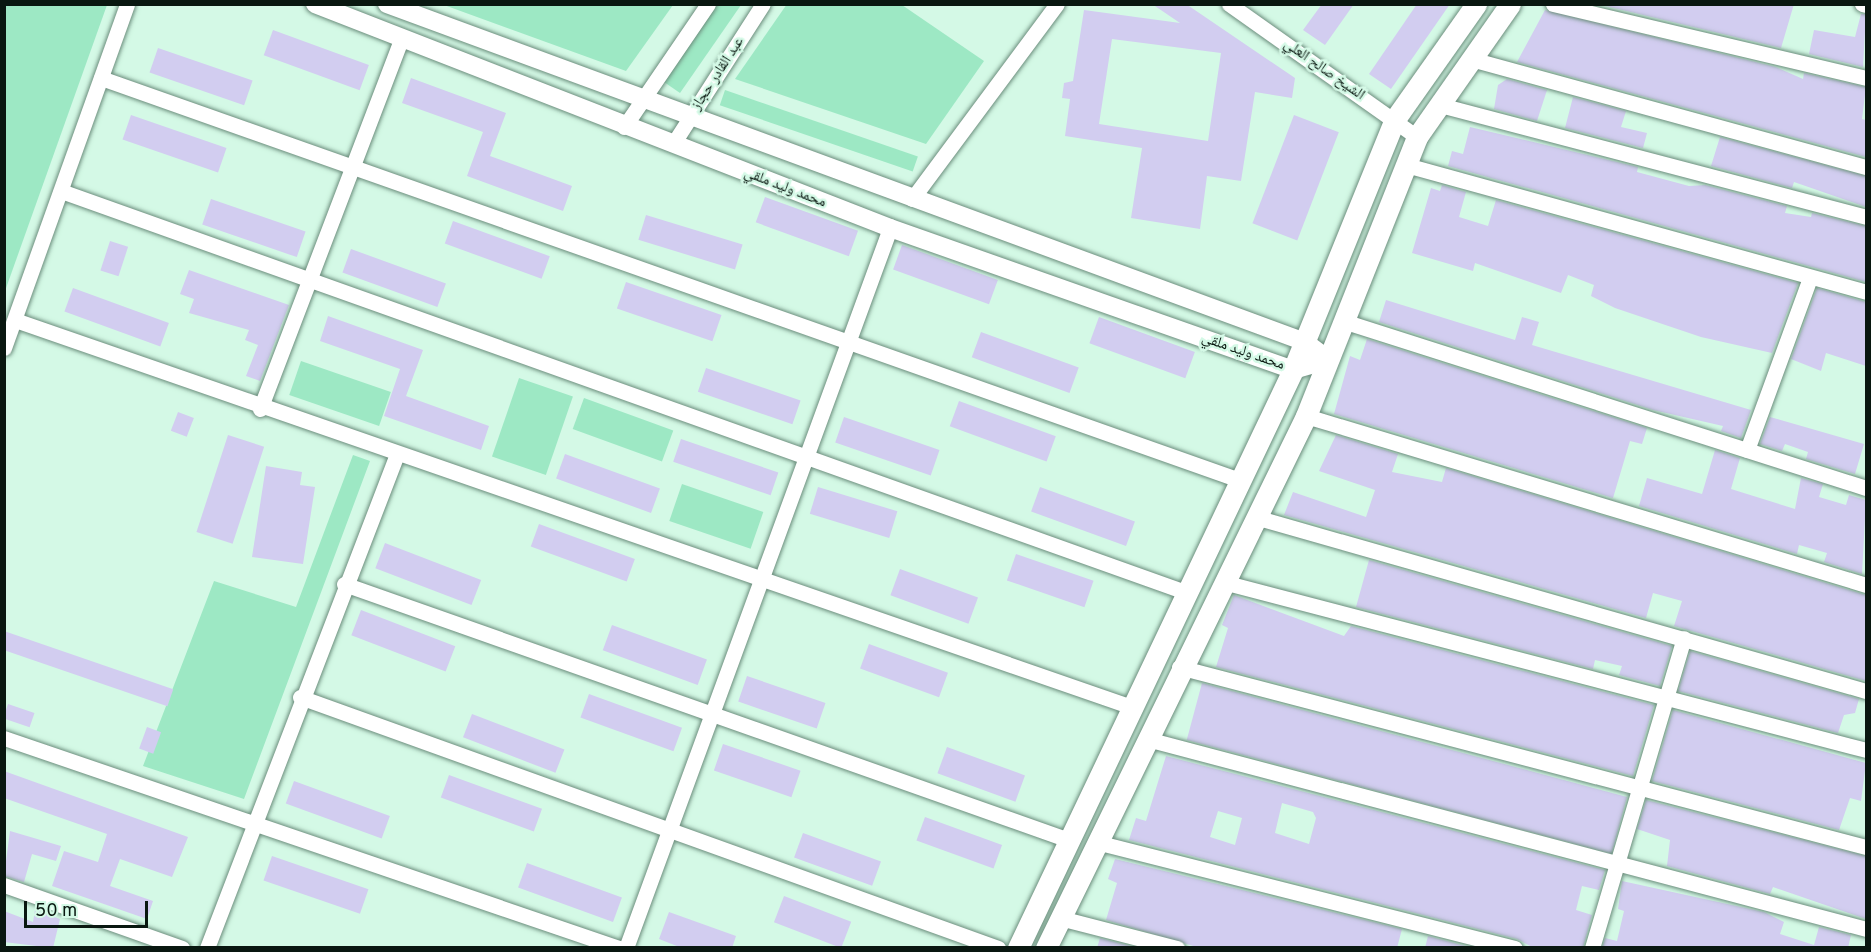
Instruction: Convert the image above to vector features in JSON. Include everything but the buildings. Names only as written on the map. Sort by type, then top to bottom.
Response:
[{"type":"main road","points":[[1018,948],[1185,592],[1242,481],[1293,370],[1395,119],[1476,4]]},
{"type":"main road","points":[[1046,948],[1147,739],[1179,667],[1306,416],[1417,137],[1510,4]]},
{"type":"street","points":[[4,348],[127,4]]},
{"type":"street","name":"محمد وليد ملقي","points":[[315,4],[624,127],[890,228],[1293,370],[1329,360]]},
{"type":"street","name":"محمد وليد ملقي","points":[[387,4],[646,96],[912,199],[1305,342],[1329,360]]},
{"type":"street","points":[[624,127],[708,4]]},
{"type":"street","name":"عبد القادر حجاز","points":[[673,144],[763,4]]},
{"type":"street","points":[[912,199],[1057,4]]},
{"type":"street","name":"الشيخ صالح العلي","points":[[1229,4],[1395,119],[1417,137]]},
{"type":"street","points":[[1553,4],[1866,78]]},
{"type":"street","points":[[260,409],[310,284],[402,37]]},
{"type":"street","points":[[1471,59],[1866,166]]},
{"type":"street","points":[[101,78],[352,168],[846,339],[1242,481]]},
{"type":"street","points":[[1440,105],[1866,217]]},
{"type":"street","points":[[1406,165],[1866,292]]},
{"type":"street","points":[[61,191],[310,284],[1185,592]]},
{"type":"street","points":[[626,948],[846,339],[890,228]]},
{"type":"street","points":[[1747,450],[1810,278]]},
{"type":"street","points":[[15,320],[260,409],[761,576],[1132,707]]},
{"type":"street","points":[[1343,321],[1866,488]]},
{"type":"street","points":[[1306,416],[1866,585]]},
{"type":"street","points":[[207,948],[255,824],[300,697],[397,454]]},
{"type":"street","points":[[1255,517],[1866,692]]},
{"type":"street","points":[[1223,582],[1866,750]]},
{"type":"street","points":[[344,584],[1069,840]]},
{"type":"street","points":[[1592,948],[1621,864],[1670,697],[1684,638]]},
{"type":"street","points":[[1179,667],[1642,792],[1866,847]]},
{"type":"street","points":[[300,697],[998,948]]},
{"type":"street","points":[[4,738],[619,948]]},
{"type":"street","points":[[1147,739],[1866,929]]},
{"type":"street","points":[[1096,842],[1505,946]]},
{"type":"street","points":[[4,885],[182,948]]},
{"type":"street","points":[[1060,918],[1177,948]]},
{"type":"green space","points":[[787,4],[902,5],[984,61],[926,144],[735,79]]},
{"type":"green space","points":[[4,5],[107,5],[5,291]]},
{"type":"green space","points":[[444,5],[673,5],[626,71]]},
{"type":"green space","points":[[717,5],[741,5],[680,93],[664,82]]},
{"type":"green space","points":[[725,90],[918,156],[913,172],[720,105]]},
{"type":"green space","points":[[301,361],[391,392],[379,426],[289,395]]},
{"type":"green space","points":[[519,378],[573,397],[546,475],[492,456]]},
{"type":"green space","points":[[584,398],[673,430],[662,462],[573,429]]},
{"type":"green space","points":[[353,455],[370,461],[244,799],[143,766],[214,581],[296,607]]},
{"type":"green space","points":[[682,484],[763,512],[751,549],[669,521]]}]
